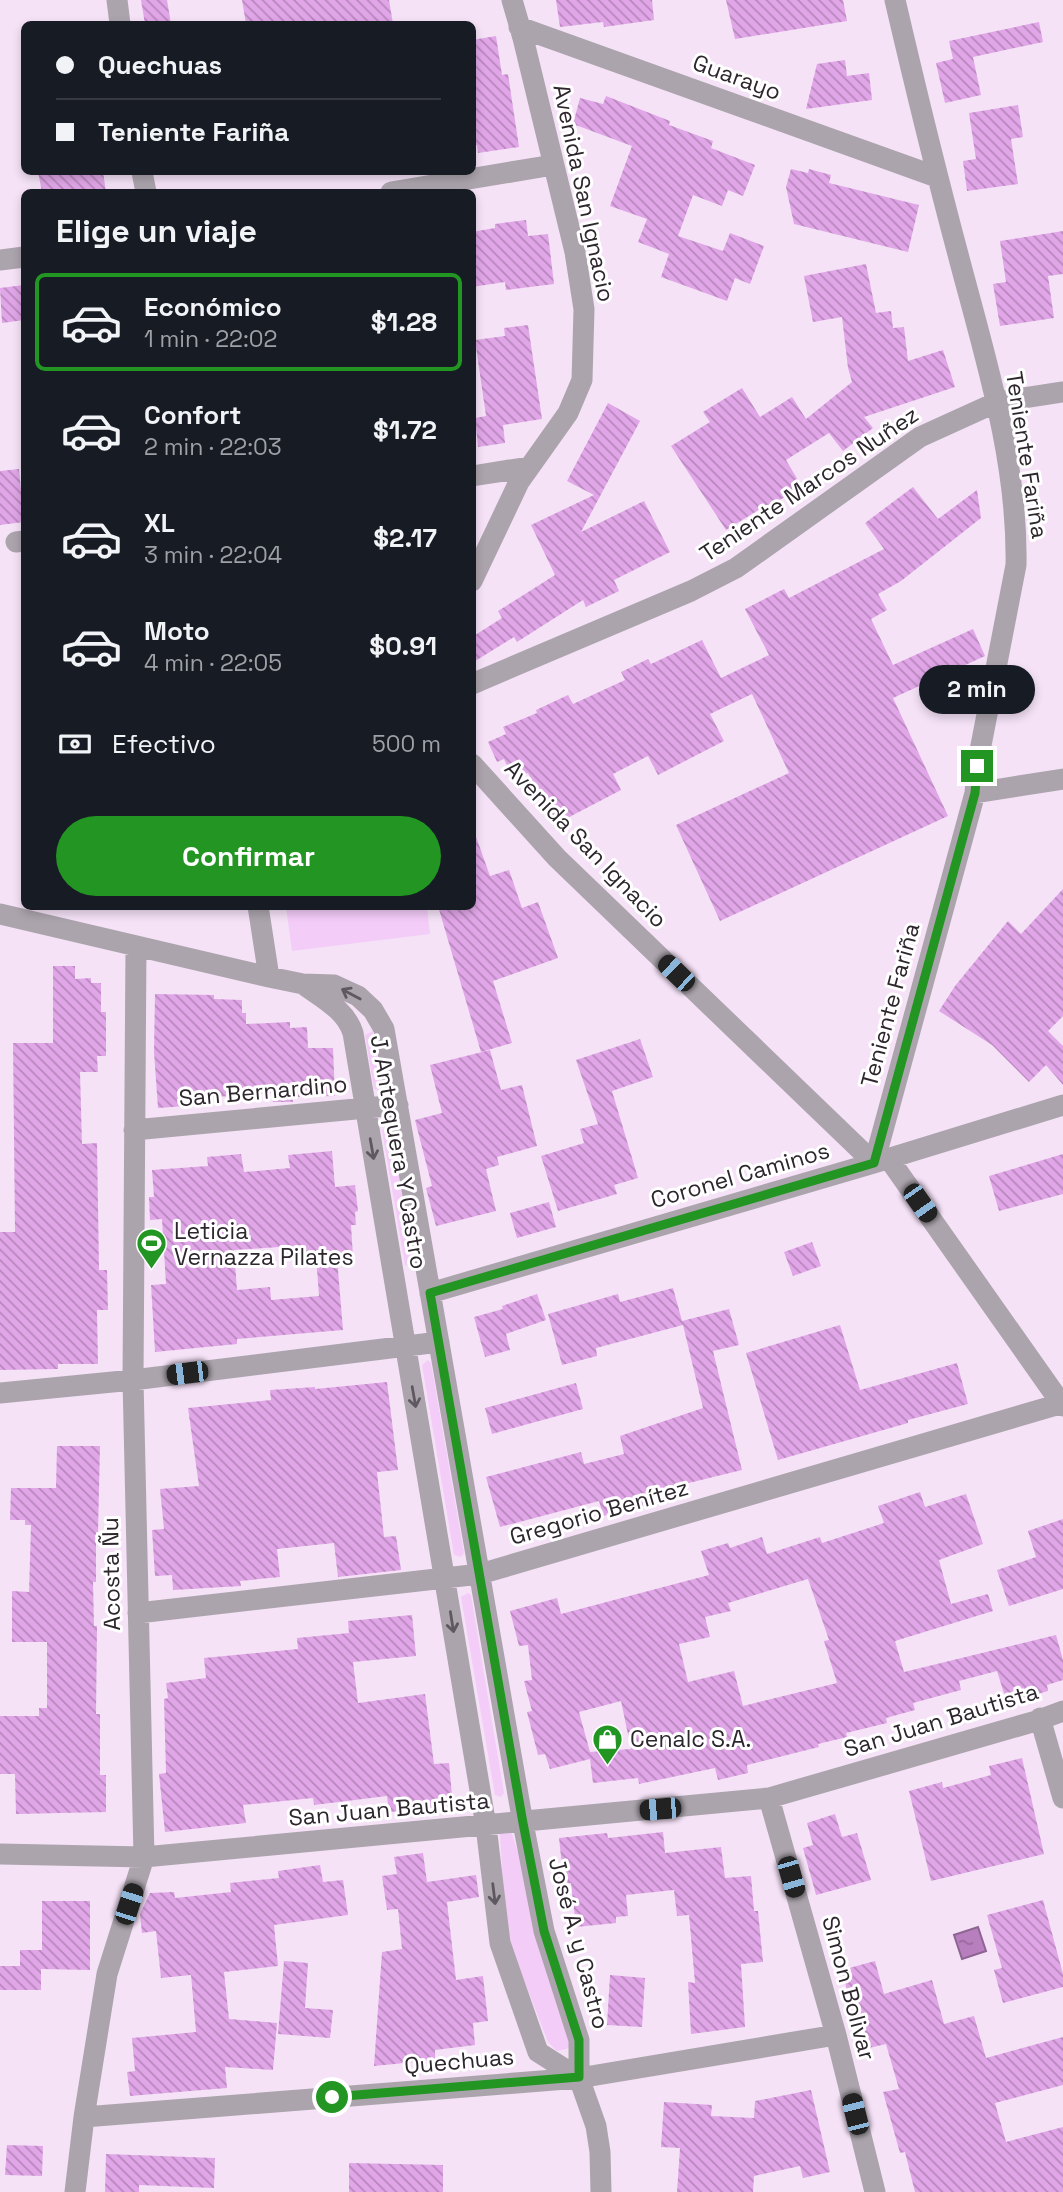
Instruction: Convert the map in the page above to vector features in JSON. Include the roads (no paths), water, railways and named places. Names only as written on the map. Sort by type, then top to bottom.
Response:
[{"type":"street","points":[[117,0],[120,21]]},
{"type":"street","name":"Avenida San Ignacio","points":[[476,573],[519,482],[568,413],[582,380],[584,309],[575,252],[512,0]]},
{"type":"street","name":"Teniente Fariña","points":[[881,1161],[975,793],[977,766],[1016,565],[1015,524],[997,402],[937,177],[895,0]]},
{"type":"street","name":"Guarayo","points":[[519,27],[937,177]]},
{"type":"street","points":[[409,189],[553,165]]},
{"type":"street","points":[[0,260],[21,257]]},
{"type":"street","name":"Teniente Marcos Nuñez","points":[[476,682],[691,591],[736,568],[920,437],[997,402],[1063,391]]},
{"type":"street","points":[[476,475],[529,467]]},
{"type":"street","name":"Avenida San Ignacio","points":[[476,768],[557,858],[881,1161],[1062,1404]]},
{"type":"street","points":[[975,793],[1063,779]]},
{"type":"street","points":[[259,910],[269,977]]},
{"type":"street","name":"J. Antequera Y Castro","points":[[0,914],[269,977],[303,984],[334,985],[358,996],[373,1010],[384,1029],[523,1823]]},
{"type":"street","name":"Acosta Ñu","points":[[75,2192],[107,1974],[144,1857],[133,1380],[136,946]]},
{"type":"street","name":"J. Antequera Y Castro","points":[[303,984],[341,1012],[350,1022],[486,1826],[500,1943],[538,2052],[579,2077]]},
{"type":"street","name":"San Bernardino","points":[[134,1130],[398,1105]]},
{"type":"street","name":"Coronel Caminos","points":[[430,1293],[1063,1105]]},
{"type":"street","points":[[0,1393],[133,1380],[439,1342]]},
{"type":"street","name":"Gregorio Benítez","points":[[138,1613],[480,1574],[1062,1404]]},
{"type":"street","name":"San Juan Bautista","points":[[0,1854],[144,1857],[769,1798],[1063,1711]]},
{"type":"street","points":[[1040,1718],[1063,1798]]},
{"type":"street","name":"Simon Bolivar","points":[[769,1798],[836,2035],[875,2192]]},
{"type":"street","name":"José A. y Castro","points":[[523,1823],[544,1931],[579,2040],[579,2077]]},
{"type":"street","name":"Quechuas","points":[[84,2117],[579,2077],[836,2035]]},
{"type":"street","points":[[579,2077],[596,2126],[601,2192]]},
{"type":"water","points":[[978,1927],[986,1951],[962,1959],[954,1935]]},
{"type":"place","name":"Leticia Vernazza Pilates","points":[[151,1271]]},
{"type":"place","name":"Cenalc S.A.","points":[[607,1766]]}]
